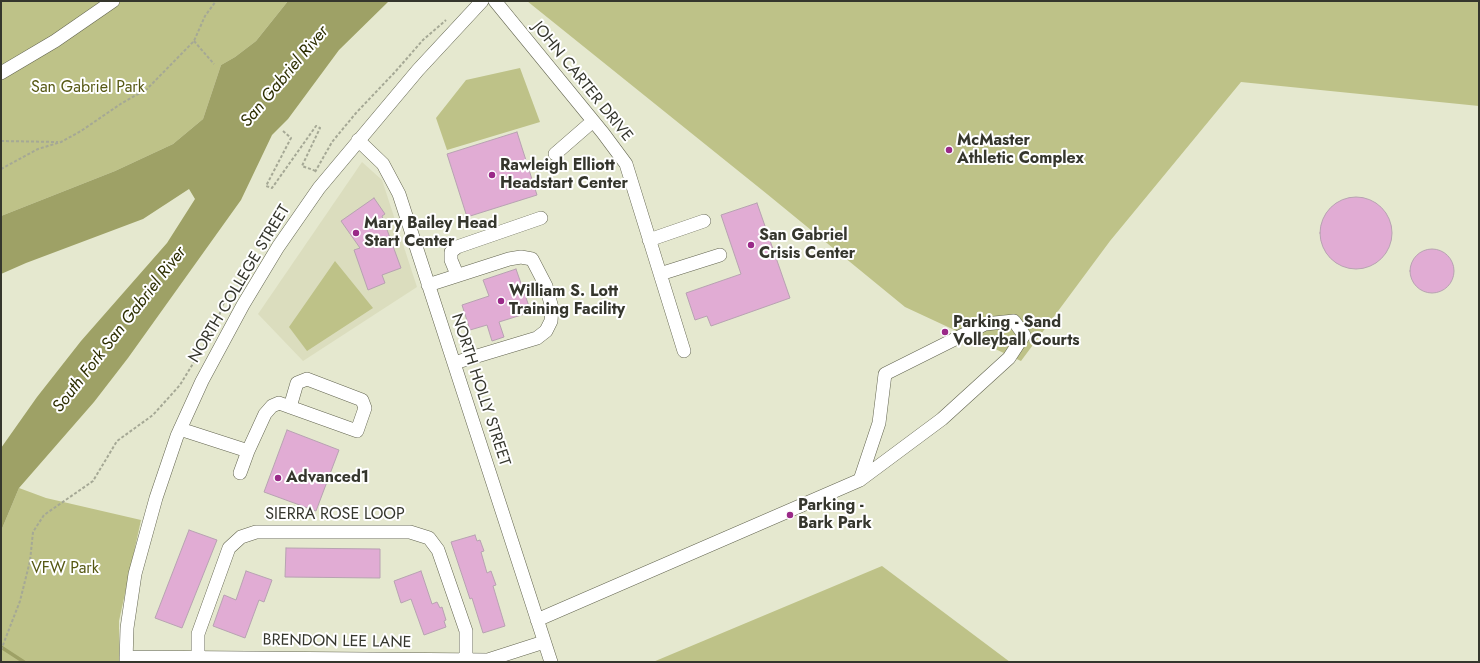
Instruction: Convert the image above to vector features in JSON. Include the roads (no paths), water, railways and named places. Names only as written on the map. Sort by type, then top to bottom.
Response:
[{"type":"street","points":[[1,73],[82,24],[113,1]]},
{"type":"street","name":"NORTH COLLEGE STREET","points":[[126,659],[127,628],[135,574],[156,498],[180,429],[202,381],[243,305],[278,247],[319,188],[418,70],[482,1]]},
{"type":"street","name":"JOHN CARTER DRIVE","points":[[495,1],[593,121],[626,164],[684,351]]},
{"type":"street","points":[[555,154],[593,121]]},
{"type":"street","name":"NORTH HOLLY STREET","points":[[358,140],[383,164],[399,194],[551,662]]},
{"type":"street","points":[[453,278],[456,272],[451,260],[451,252],[457,246],[541,218]]},
{"type":"street","points":[[649,240],[704,221]]},
{"type":"street","points":[[660,274],[720,254]]},
{"type":"street","points":[[428,285],[510,259],[521,257],[532,259],[546,286],[552,308],[551,321],[546,331],[537,338],[454,363]]},
{"type":"street","points":[[537,620],[860,480],[942,419],[1009,358],[1024,335],[1014,321],[985,324],[885,374],[879,423],[860,480]]},
{"type":"street","points":[[240,473],[248,451],[265,414],[272,406],[279,404],[290,407],[357,431],[365,408],[362,400],[307,379],[297,383],[290,407]]},
{"type":"street","points":[[180,429],[248,451]]},
{"type":"street","name":"SIERRA ROSE LOOP","points":[[198,657],[198,634],[228,548],[241,537],[256,532],[410,532],[429,538],[438,550],[466,631],[466,660]]},
{"type":"street","name":"BRENDON LEE LANE","points":[[126,659],[198,657],[488,660],[544,642]]},
{"type":"water","points":[[288,1],[389,1],[339,50],[288,119],[272,135],[241,200],[128,358],[94,402],[19,488],[1,531],[1,448],[37,397],[81,341],[167,243],[195,199],[189,189],[143,219],[26,263],[1,274],[1,216],[115,171],[173,144],[203,119],[221,65],[235,57],[256,41]]},
{"type":"waterway","points":[[1,647],[24,662]]},
{"type":"place","name":"McMaster Athletic Complex","points":[[949,150]]},
{"type":"place","name":"Rawleigh Elliott Headstart Center","points":[[492,175]]},
{"type":"place","name":"Mary Bailey Head Start Center","points":[[356,233]]},
{"type":"place","name":"San Gabriel Crisis Center","points":[[751,245]]},
{"type":"place","name":"William S. Lott Training Facility","points":[[501,301]]},
{"type":"place","name":"Parking - Sand Volleyball Courts","points":[[945,332]]},
{"type":"place","name":"Advanced1","points":[[278,478]]},
{"type":"place","name":"Parking - Bark Park","points":[[790,515]]},
{"type":"water label","name":"San Gabriel River","points":[[285,77]]},
{"type":"water label","name":"South Fork San Gabriel River","points":[[120,330]]},
{"type":"park label","name":"San Gabriel Park","points":[[88,88]]},
{"type":"park label","name":"VFW Park","points":[[65,569]]}]
